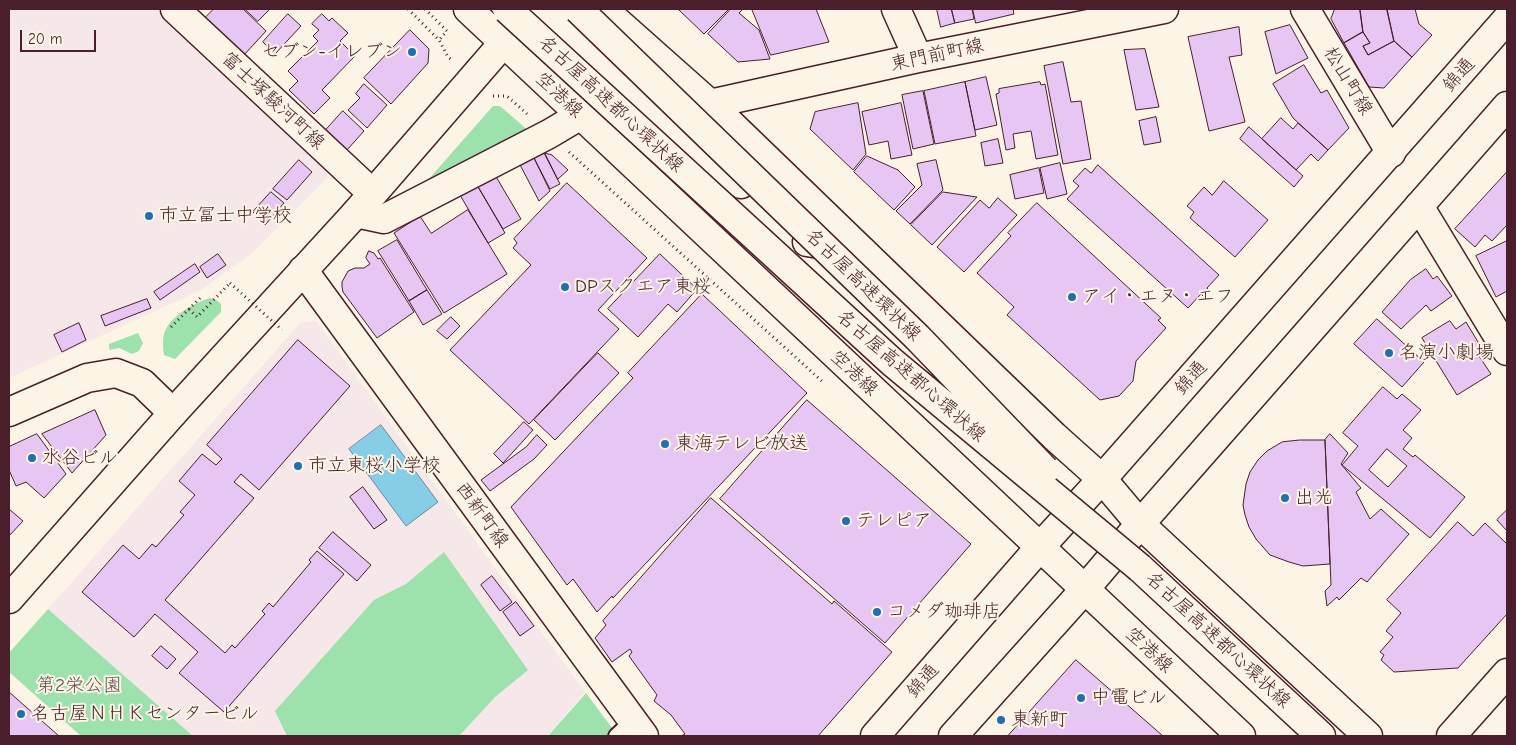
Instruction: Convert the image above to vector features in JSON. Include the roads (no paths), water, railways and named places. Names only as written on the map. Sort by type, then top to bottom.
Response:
[{"type":"main road","name":"富士塚駿河町線","points":[[175,9],[364,203]]},
{"type":"main road","name":"空港線","points":[[468,9],[1241,736]]},
{"type":"main road","name":"名古屋高速都心環状線","points":[[507,9],[892,362],[1140,568],[1321,736]]},
{"type":"main road","points":[[9,599],[173,413],[364,203],[533,9]]},
{"type":"main road","points":[[544,9],[806,242],[862,251]]},
{"type":"main road","name":"名古屋高速環状線","points":[[578,9],[917,336],[1140,568]]},
{"type":"main road","points":[[603,9],[710,104],[1102,480],[1140,524],[1368,736]]},
{"type":"main road","points":[[896,9],[918,58]]},
{"type":"main road","name":"東門前町線","points":[[710,104],[918,58],[1164,9]]},
{"type":"main road","name":"松山町線","points":[[1305,9],[1391,153]]},
{"type":"main road","name":"錦通","points":[[875,736],[1040,547],[1102,480],[1391,153],[1507,19]]},
{"type":"main road","points":[[953,736],[1085,589],[1507,106]]},
{"type":"main road","points":[[364,203],[384,219],[549,134],[581,115]]},
{"type":"main road","points":[[1420,206],[1507,351]]},
{"type":"main road","name":"西新町線","points":[[303,270],[631,731]]},
{"type":"main road","points":[[9,412],[87,378],[116,373],[142,384],[173,413]]},
{"type":"main road","points":[[1452,736],[1507,673]]},
{"type":"water","points":[[381,425],[438,502],[406,526],[349,449]]},
{"type":"place","name":"セブン-イレブン","points":[[412,52]]},
{"type":"place","name":"市立冨士中学校","points":[[149,216]]},
{"type":"place","name":"DPスクエア東桜","points":[[565,287]]},
{"type":"place","name":"アイ・エヌ・エフ","points":[[1072,297]]},
{"type":"place","name":"名演小劇場","points":[[1389,353]]},
{"type":"place","name":"東海テレビ放送","points":[[665,444]]},
{"type":"place","name":"水谷ビル","points":[[32,458]]},
{"type":"place","name":"市立東桜小学校","points":[[298,466]]},
{"type":"place","name":"出光","points":[[1285,498]]},
{"type":"place","name":"テレピア","points":[[846,521]]},
{"type":"place","name":"コメダ珈琲店","points":[[877,612]]},
{"type":"place","name":"中電ビル","points":[[1081,698]]},
{"type":"place","name":"名古屋ＮＨＫセンタービル","points":[[21,714]]},
{"type":"place","name":"東新町","points":[[1001,720]]},
{"type":"park label","name":"第2栄公園","points":[[79,686]]}]
